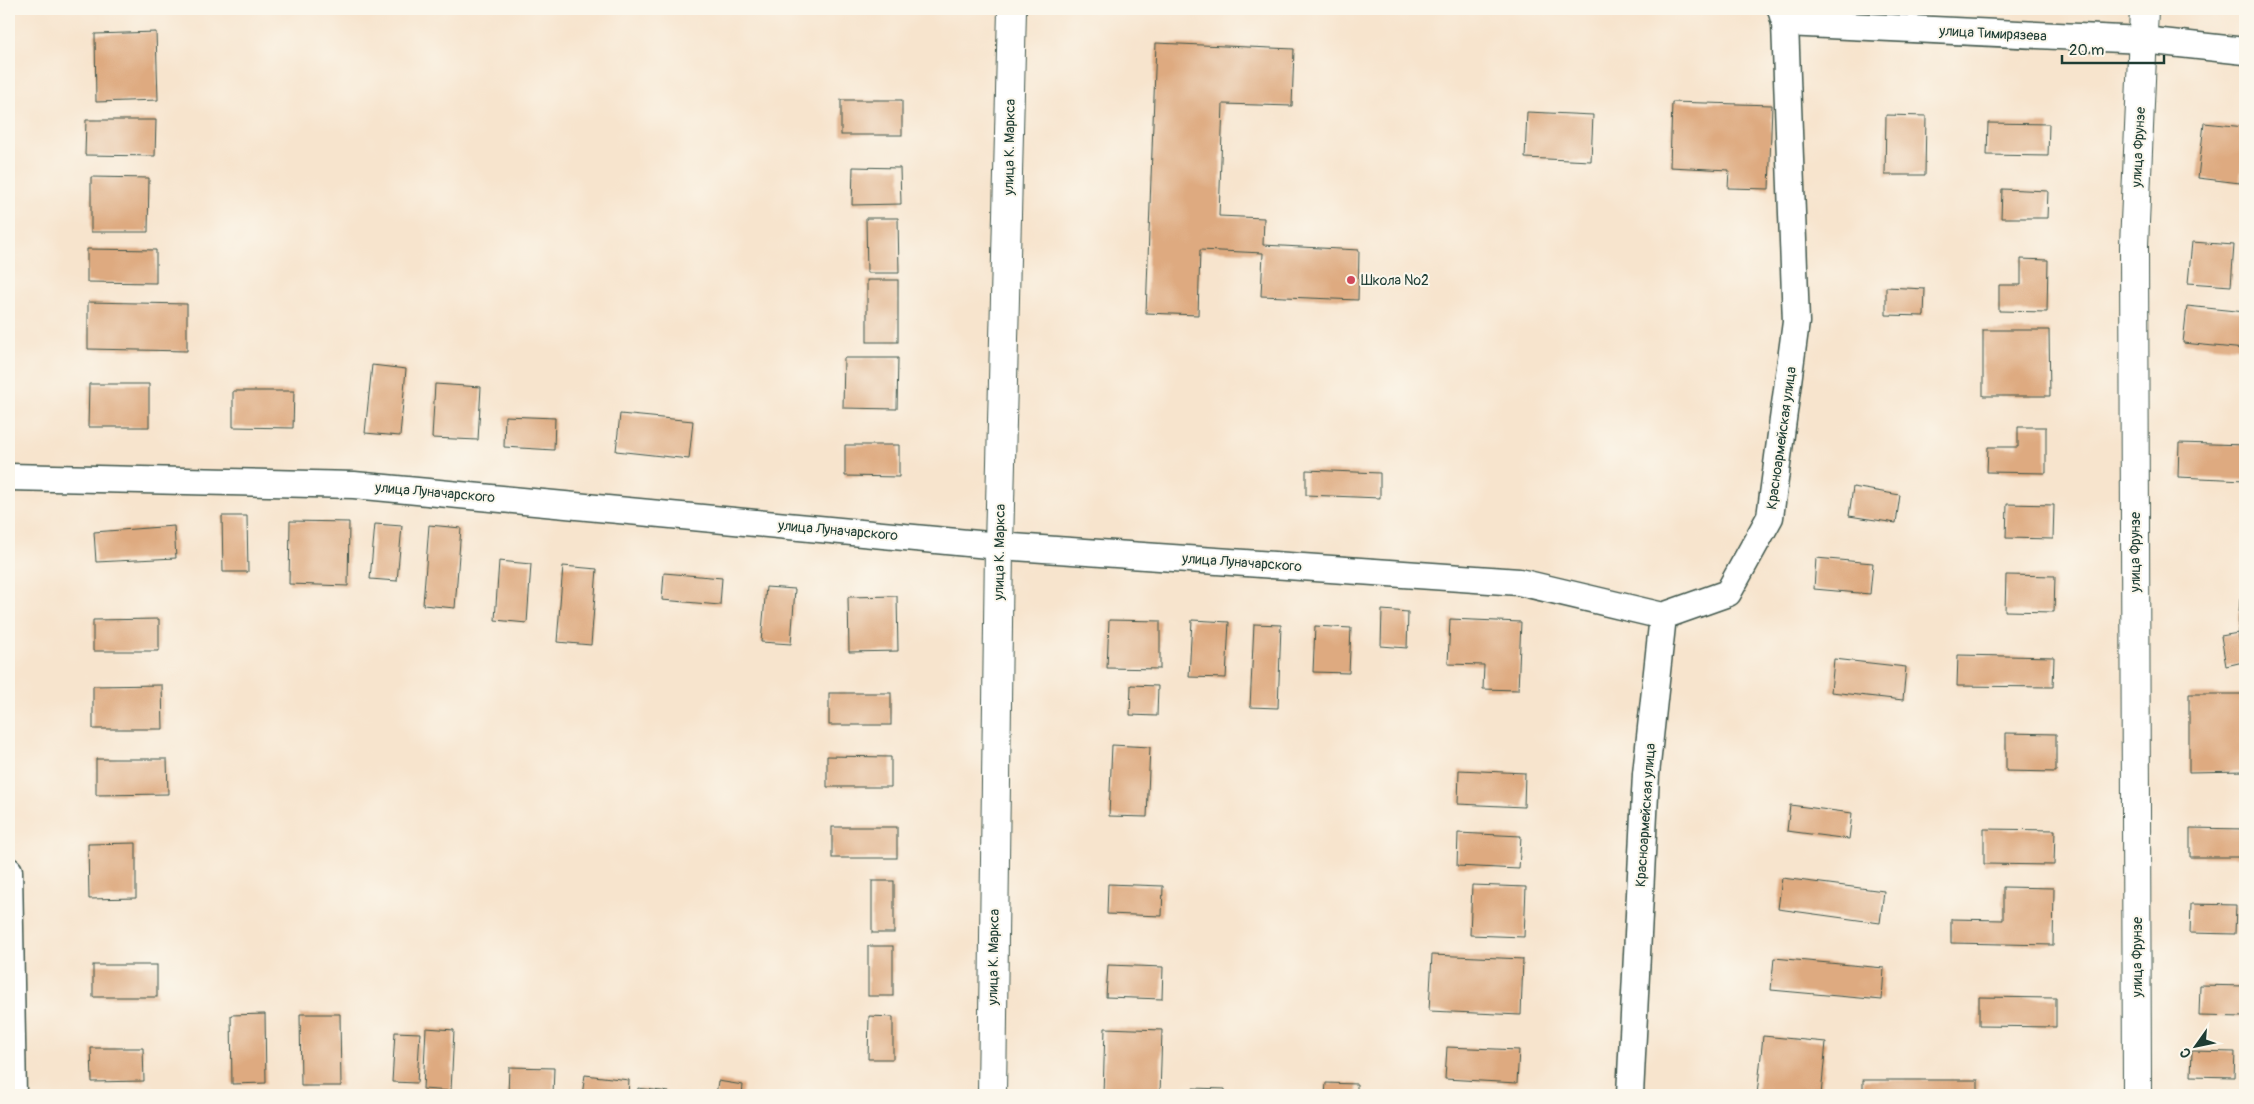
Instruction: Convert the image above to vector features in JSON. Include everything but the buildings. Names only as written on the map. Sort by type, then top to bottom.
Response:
[{"type":"main road","name":"улица К. Маркса","points":[[992,1095],[999,546],[1012,9]]},
{"type":"main road","name":"улица Фрунзе","points":[[2137,1095],[2134,246],[2144,9]]},
{"type":"street","name":"улица Тимирязева","points":[[1783,16],[2144,40],[2245,51]]},
{"type":"street","name":"Красноармейская улица","points":[[1630,1095],[1646,774],[1664,616],[1728,593],[1770,518],[1796,322],[1783,16]]},
{"type":"street","name":"улица Луначарского","points":[[9,476],[354,485],[999,546],[1520,582],[1664,616]]},
{"type":"street","points":[[9,872],[12,1095]]},
{"type":"place","name":"Школа №2","points":[[1351,280]]}]
